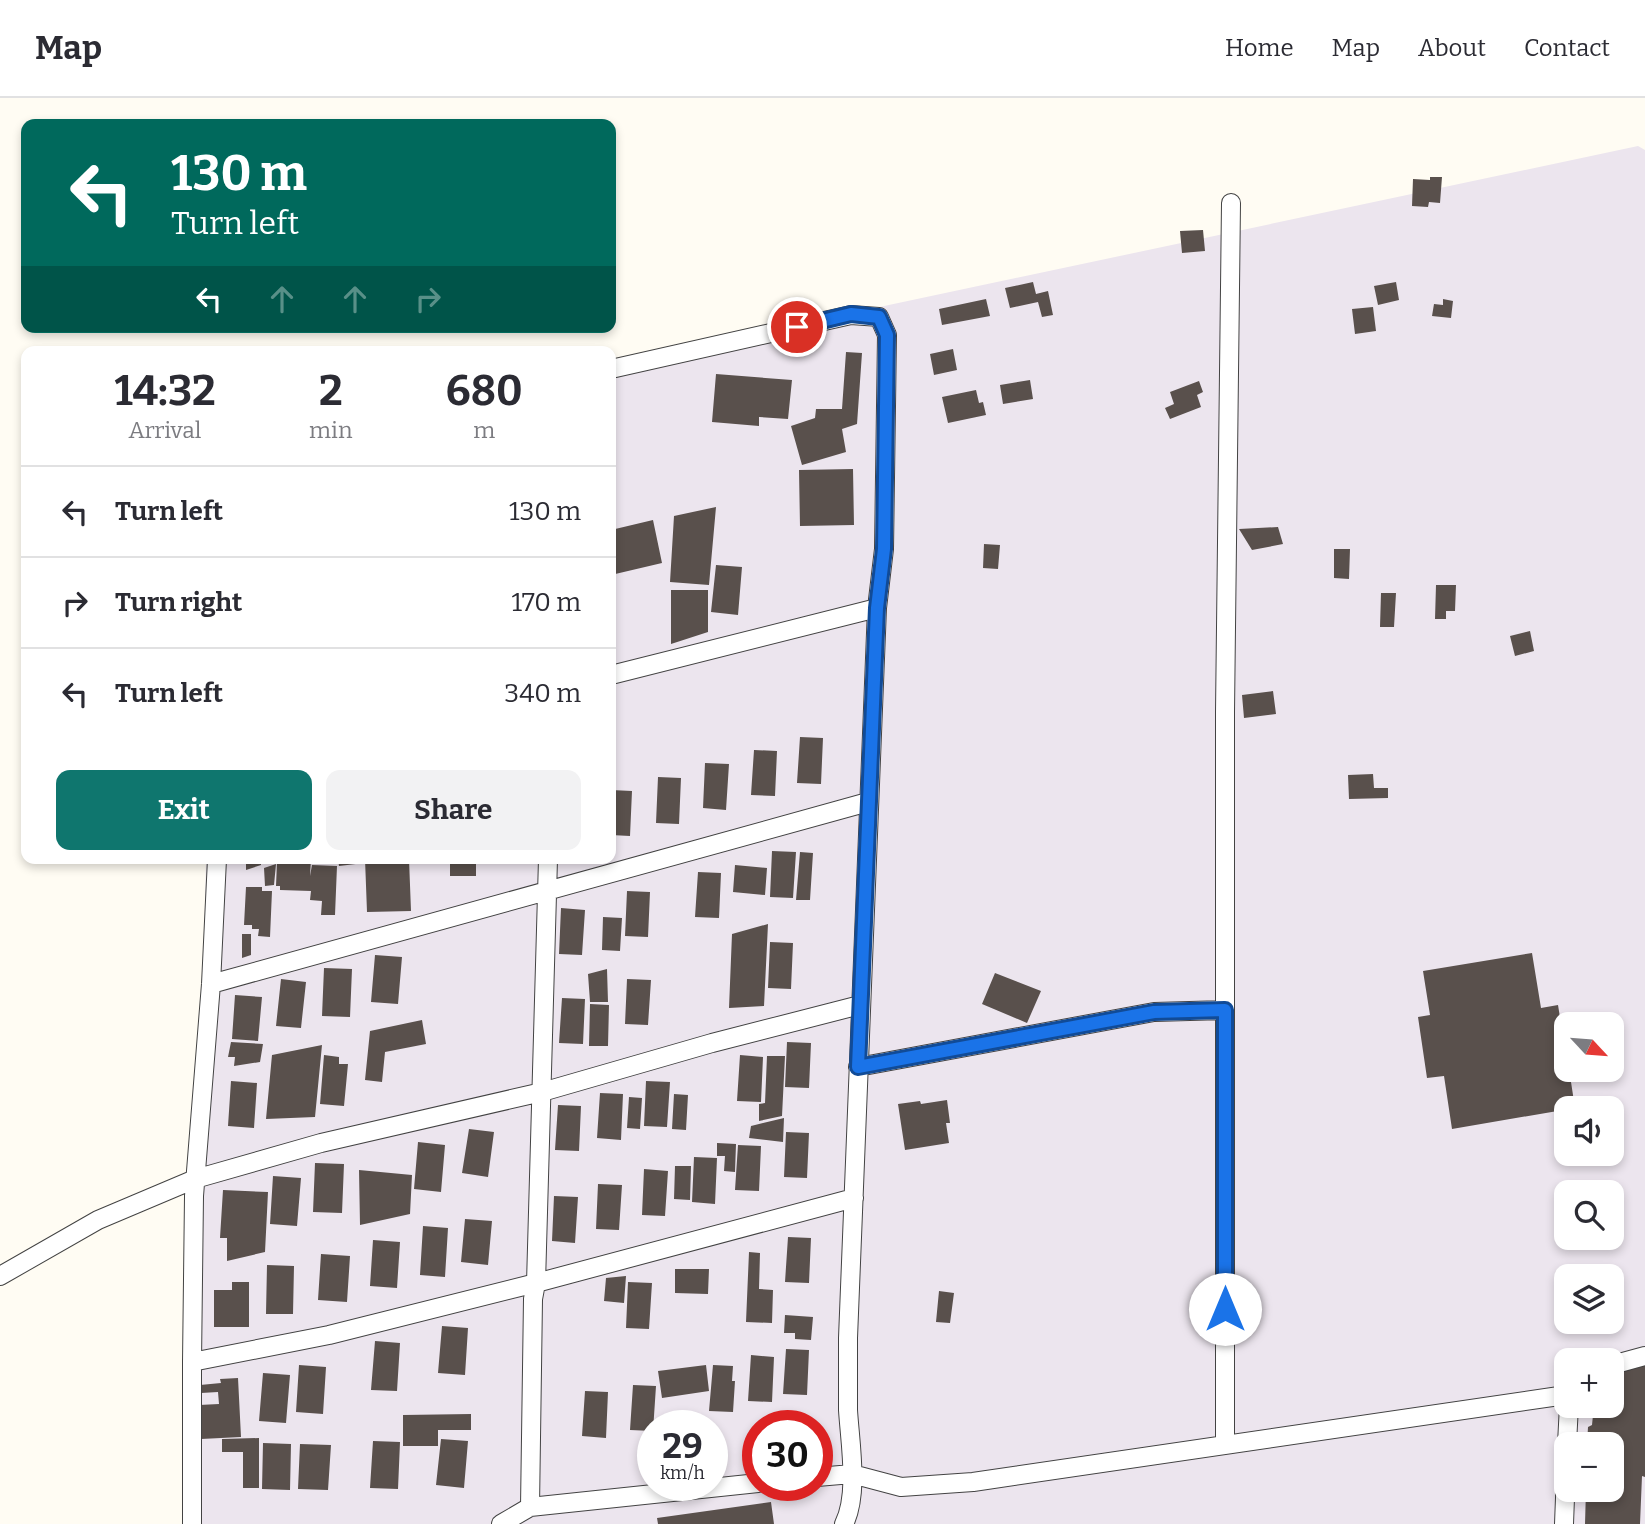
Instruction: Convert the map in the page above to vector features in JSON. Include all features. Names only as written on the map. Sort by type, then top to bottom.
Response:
[{"type":"street","points":[[1225,1445],[1226,685],[1231,203]]},
{"type":"street","points":[[616,368],[851,314],[879,317],[887,335],[884,549],[877,608],[868,802],[848,1338],[852,1474],[850,1503],[844,1524]]},
{"type":"street","points":[[616,674],[877,608]]},
{"type":"street","points":[[211,984],[868,802]]},
{"type":"street","points":[[192,1524],[195,1179],[211,984],[217,864]]},
{"type":"street","points":[[530,1507],[533,1298],[536,1283],[548,864]]},
{"type":"street","points":[[0,1276],[98,1220],[195,1179],[321,1143],[542,1092],[712,1043],[860,1005]]},
{"type":"street","points":[[858,1067],[1154,1012],[1225,1010]]},
{"type":"street","points":[[192,1362],[329,1335],[854,1198]]},
{"type":"street","points":[[1624,1362],[1645,1356]]},
{"type":"street","points":[[833,1476],[852,1474],[901,1487],[973,1482],[1554,1397]]},
{"type":"street","points":[[500,1524],[530,1507],[742,1485]]},
{"type":"street","points":[[1564,1524],[1565,1502]]},
{"type":"shaded area","points":[[1638,146],[1645,150],[1645,1524],[191,1524],[206,864],[616,864],[616,363]]},
{"type":"building","points":[[1430,177],[1442,177],[1440,203],[1429,202],[1428,207],[1412,206],[1413,179],[1430,180]]},
{"type":"building","points":[[1203,230],[1205,251],[1182,253],[1180,231]]},
{"type":"building","points":[[1033,282],[1036,294],[1048,291],[1053,315],[1042,317],[1038,302],[1010,308],[1005,288]]},
{"type":"building","points":[[1396,282],[1399,300],[1378,305],[1374,286]]},
{"type":"building","points":[[986,299],[990,316],[942,325],[939,309]]},
{"type":"building","points":[[1443,299],[1453,301],[1451,318],[1432,316],[1434,304],[1443,305]]},
{"type":"building","points":[[1373,307],[1376,331],[1355,334],[1352,309]]},
{"type":"building","points":[[953,349],[957,370],[934,375],[930,354]]},
{"type":"building","points":[[846,352],[862,353],[857,424],[842,429],[846,452],[802,465],[791,426],[815,418],[816,409],[842,409]]},
{"type":"building","points":[[716,374],[792,380],[788,419],[759,417],[759,426],[712,422]]},
{"type":"building","points":[[1030,380],[1033,399],[1003,404],[1000,385]]},
{"type":"building","points":[[1199,381],[1203,392],[1197,395],[1201,407],[1170,419],[1165,408],[1174,404],[1170,392]]},
{"type":"building","points":[[976,390],[986,415],[948,423],[942,397]]},
{"type":"building","points":[[853,469],[854,525],[800,526],[799,470]]},
{"type":"building","points":[[716,507],[709,585],[670,582],[674,516]]},
{"type":"building","points":[[653,520],[662,563],[616,574],[616,529]]},
{"type":"building","points":[[1278,527],[1283,544],[1252,550],[1239,529]]},
{"type":"building","points":[[984,544],[1000,545],[998,569],[983,568]]},
{"type":"building","points":[[1334,549],[1350,549],[1349,579],[1334,578]]},
{"type":"building","points":[[716,565],[742,567],[738,615],[711,612]]},
{"type":"building","points":[[1436,585],[1456,585],[1455,611],[1446,611],[1446,619],[1435,619]]},
{"type":"building","points":[[671,590],[708,590],[708,632],[671,644]]},
{"type":"building","points":[[1381,593],[1396,593],[1394,627],[1380,627]]},
{"type":"building","points":[[1530,631],[1534,651],[1515,656],[1510,636]]},
{"type":"building","points":[[1273,691],[1276,714],[1244,718],[1242,695]]},
{"type":"building","points":[[800,737],[823,738],[821,784],[797,783]]},
{"type":"building","points":[[754,750],[777,751],[775,796],[751,795]]},
{"type":"building","points":[[705,763],[729,764],[726,810],[703,808]]},
{"type":"building","points":[[1373,774],[1374,788],[1388,788],[1388,798],[1349,799],[1348,775]]},
{"type":"building","points":[[658,777],[681,778],[679,824],[656,823]]},
{"type":"building","points":[[616,790],[632,791],[630,836],[616,835]]},
{"type":"building","points":[[772,851],[796,852],[793,898],[770,897]]},
{"type":"building","points":[[800,852],[813,853],[810,900],[796,900]]},
{"type":"building","points":[[246,864],[261,864],[261,865],[246,870]]},
{"type":"building","points":[[276,864],[274,885],[265,886],[264,868]]},
{"type":"building","points":[[277,864],[311,864],[310,876],[312,865],[337,866],[335,915],[321,915],[322,901],[310,900],[311,891],[280,890],[280,886],[276,886]]},
{"type":"building","points":[[365,864],[409,864],[411,911],[367,912]]},
{"type":"building","points":[[450,864],[476,864],[476,876],[450,876]]},
{"type":"building","points":[[735,865],[767,868],[765,895],[733,892]]},
{"type":"building","points":[[698,872],[721,873],[719,918],[695,917]]},
{"type":"building","points":[[246,887],[262,887],[262,891],[272,891],[270,937],[258,936],[259,929],[244,925]]},
{"type":"building","points":[[627,891],[650,892],[648,937],[625,936]]},
{"type":"building","points":[[561,908],[585,910],[582,955],[559,954]]},
{"type":"building","points":[[603,917],[622,918],[620,951],[602,950]]},
{"type":"building","points":[[768,924],[764,1006],[729,1008],[732,934]]},
{"type":"building","points":[[242,934],[251,934],[251,955],[242,958]]},
{"type":"building","points":[[770,942],[793,943],[791,989],[768,988]]},
{"type":"building","points":[[1532,953],[1541,1008],[1558,1005],[1559,1012],[1554,1012],[1554,1082],[1571,1082],[1573,1096],[1554,1096],[1554,1112],[1452,1129],[1444,1076],[1427,1078],[1418,1017],[1430,1015],[1423,971]]},
{"type":"building","points":[[375,955],[402,957],[398,1004],[371,1002]]},
{"type":"building","points":[[324,968],[352,969],[350,1017],[322,1016]]},
{"type":"building","points":[[607,969],[608,1002],[590,1002],[588,974]]},
{"type":"building","points":[[995,973],[1041,991],[1027,1023],[982,1004]]},
{"type":"building","points":[[281,979],[306,982],[301,1028],[276,1026]]},
{"type":"building","points":[[627,979],[651,980],[648,1025],[625,1024]]},
{"type":"building","points":[[235,995],[262,997],[258,1041],[232,1039]]},
{"type":"building","points":[[562,998],[585,999],[583,1044],[559,1043]]},
{"type":"building","points":[[590,1004],[609,1005],[608,1046],[589,1046]]},
{"type":"building","points":[[422,1020],[426,1044],[385,1052],[382,1082],[365,1080],[370,1031]]},
{"type":"building","points":[[231,1042],[263,1044],[260,1062],[234,1066],[235,1057],[228,1057]]},
{"type":"building","points":[[787,1042],[811,1043],[809,1088],[785,1087]]},
{"type":"building","points":[[322,1045],[315,1117],[266,1119],[272,1055]]},
{"type":"building","points":[[324,1055],[339,1057],[339,1064],[348,1064],[344,1106],[320,1104]]},
{"type":"building","points":[[740,1055],[763,1057],[761,1102],[737,1101]]},
{"type":"building","points":[[767,1056],[785,1056],[782,1116],[759,1121],[759,1104],[765,1103]]},
{"type":"building","points":[[231,1081],[257,1083],[254,1128],[228,1126]]},
{"type":"building","points":[[646,1081],[670,1082],[667,1127],[644,1126]]},
{"type":"building","points":[[600,1093],[623,1094],[621,1140],[597,1138]]},
{"type":"building","points":[[674,1094],[688,1095],[686,1130],[672,1129]]},
{"type":"building","points":[[629,1097],[642,1098],[640,1129],[627,1128]]},
{"type":"building","points":[[947,1100],[949,1143],[905,1150],[898,1104]]},
{"type":"building","points":[[558,1105],[581,1106],[579,1151],[555,1150]]},
{"type":"building","points":[[784,1118],[783,1142],[749,1138],[751,1126]]},
{"type":"building","points":[[469,1129],[494,1132],[488,1177],[462,1173]]},
{"type":"building","points":[[786,1132],[809,1133],[807,1178],[784,1177]]},
{"type":"building","points":[[418,1142],[445,1145],[441,1192],[414,1189]]},
{"type":"building","points":[[717,1143],[736,1144],[735,1172],[724,1171],[725,1156],[717,1156]]},
{"type":"building","points":[[738,1145],[761,1146],[759,1191],[735,1190]]},
{"type":"building","points":[[694,1157],[717,1158],[715,1204],[692,1202]]},
{"type":"building","points":[[315,1163],[344,1164],[342,1213],[313,1212]]},
{"type":"building","points":[[675,1166],[691,1166],[690,1200],[674,1199]]},
{"type":"building","points":[[644,1169],[668,1171],[665,1216],[642,1215]]},
{"type":"building","points":[[359,1170],[412,1175],[410,1214],[360,1225]]},
{"type":"building","points":[[273,1176],[301,1178],[297,1226],[270,1224]]},
{"type":"building","points":[[598,1184],[622,1185],[619,1230],[596,1229]]},
{"type":"building","points":[[223,1190],[268,1192],[265,1252],[227,1261],[227,1238],[220,1238]]},
{"type":"building","points":[[554,1196],[578,1197],[575,1243],[552,1241]]},
{"type":"building","points":[[465,1219],[492,1221],[488,1265],[461,1262]]},
{"type":"building","points":[[423,1226],[448,1228],[445,1277],[420,1275]]},
{"type":"building","points":[[788,1237],[811,1238],[809,1283],[785,1282]]},
{"type":"building","points":[[373,1240],[400,1242],[397,1288],[370,1286]]},
{"type":"building","points":[[749,1252],[760,1253],[759,1289],[773,1290],[772,1323],[746,1322]]},
{"type":"building","points":[[321,1254],[350,1256],[347,1302],[318,1300]]},
{"type":"building","points":[[267,1265],[294,1266],[293,1314],[266,1314]]},
{"type":"building","points":[[675,1269],[709,1269],[708,1294],[675,1293]]},
{"type":"building","points":[[626,1276],[624,1303],[604,1301],[606,1278]]},
{"type":"building","points":[[232,1282],[249,1282],[249,1327],[214,1327],[214,1290],[232,1290]]},
{"type":"building","points":[[628,1282],[652,1283],[649,1329],[626,1328]]},
{"type":"building","points":[[939,1291],[954,1293],[950,1323],[936,1322]]},
{"type":"building","points":[[785,1315],[813,1317],[811,1340],[795,1339],[795,1333],[784,1333]]},
{"type":"building","points":[[442,1326],[468,1328],[465,1375],[438,1373]]},
{"type":"building","points":[[375,1341],[400,1343],[397,1391],[371,1390]]},
{"type":"building","points":[[786,1349],[809,1350],[807,1395],[783,1394]]},
{"type":"building","points":[[751,1355],[774,1357],[772,1402],[748,1401]]},
{"type":"building","points":[[1645,1364],[1645,1477],[1642,1476],[1640,1524],[1585,1524],[1586,1502],[1624,1502],[1624,1432],[1588,1432],[1593,1418],[1624,1418],[1624,1370]]},
{"type":"building","points":[[299,1365],[326,1367],[323,1414],[296,1412]]},
{"type":"building","points":[[706,1365],[709,1391],[662,1398],[658,1371]]},
{"type":"building","points":[[713,1365],[733,1366],[733,1412],[709,1410]]},
{"type":"building","points":[[263,1373],[290,1375],[286,1423],[259,1421]]},
{"type":"building","points":[[238,1378],[241,1437],[201,1439],[199,1405],[219,1404],[218,1392],[201,1393],[200,1385],[221,1383],[220,1379]]},
{"type":"building","points":[[633,1385],[656,1386],[654,1410],[637,1410],[637,1430],[630,1430]]},
{"type":"building","points":[[585,1391],[608,1392],[606,1438],[582,1436]]},
{"type":"building","points":[[471,1414],[471,1430],[438,1430],[438,1446],[403,1446],[403,1415]]},
{"type":"building","points":[[259,1438],[259,1488],[243,1488],[243,1452],[222,1452],[222,1439]]},
{"type":"building","points":[[441,1439],[468,1441],[464,1488],[436,1485]]},
{"type":"building","points":[[373,1441],[400,1442],[398,1489],[370,1488]]},
{"type":"building","points":[[263,1443],[291,1444],[290,1490],[262,1489]]},
{"type":"building","points":[[300,1444],[331,1445],[328,1490],[298,1489]]},
{"type":"building","points":[[771,1502],[774,1524],[658,1524],[657,1518]]},
{"type":"route","points":[[797,327],[851,314],[879,317],[887,335],[884,549],[877,608],[858,1067],[1154,1012],[1225,1010],[1225,1309]]}]
